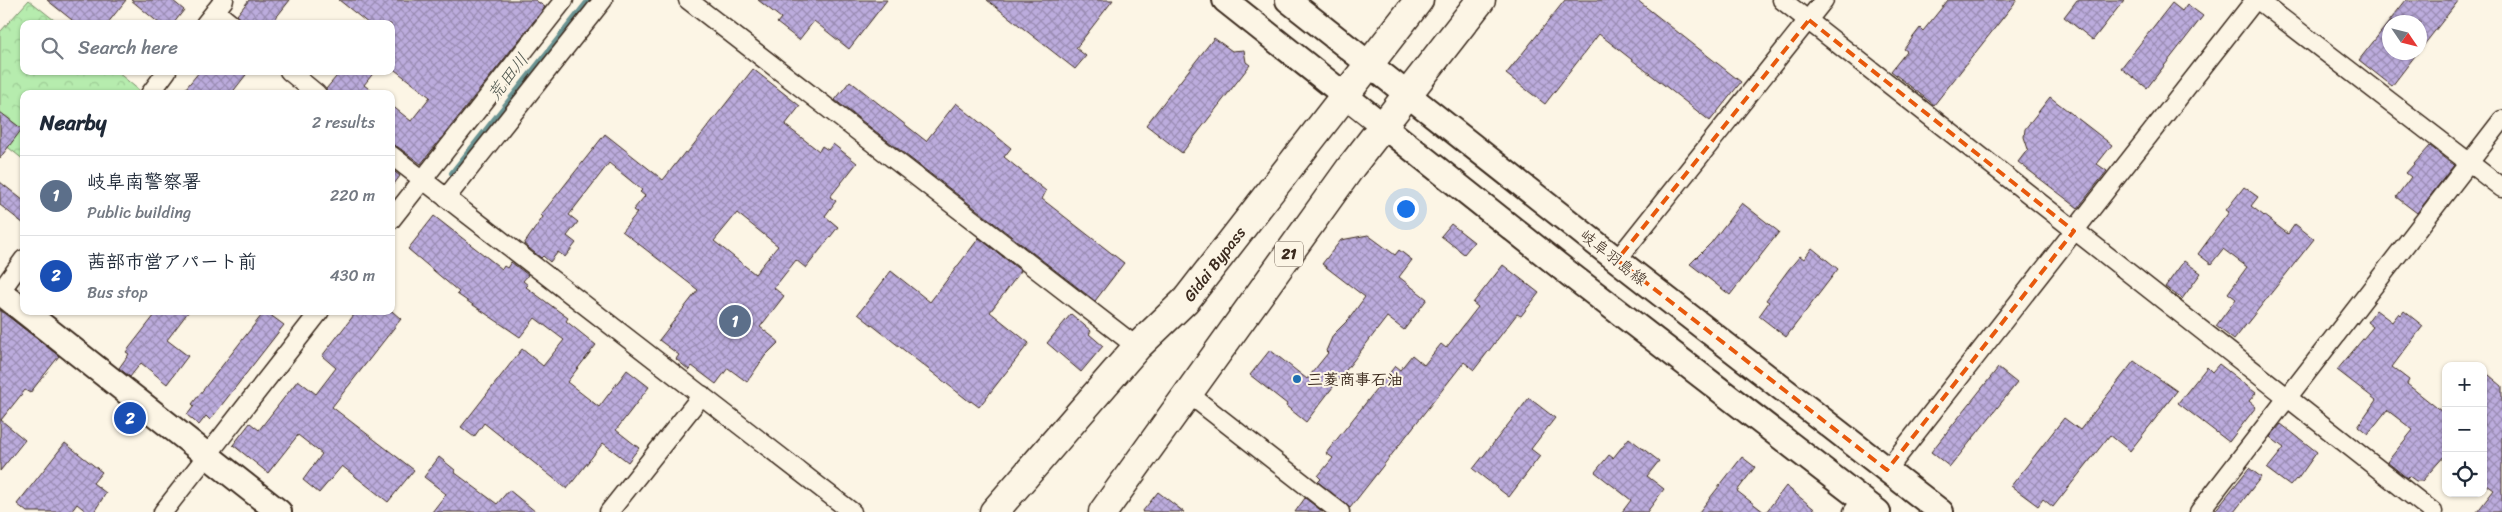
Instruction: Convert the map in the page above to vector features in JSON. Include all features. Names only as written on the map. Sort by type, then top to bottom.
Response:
[{"type":"highway","name":"Gidai Bypass","points":[[994,512],[1137,347],[1186,300],[1368,63],[1419,0]]},
{"type":"highway","name":"21","points":[[1104,512],[1351,167],[1481,0]]},
{"type":"main road","points":[[1225,0],[1864,508]]},
{"type":"main road","name":"岐阜羽島線","points":[[1288,0],[1408,93],[1616,260],[1941,512]]},
{"type":"main road","points":[[0,292],[20,308]]},
{"type":"main road","points":[[29,315],[279,512]]},
{"type":"street","points":[[395,215],[564,0]]},
{"type":"street","points":[[446,198],[603,0]]},
{"type":"street","points":[[688,0],[1137,347]]},
{"type":"street","points":[[1782,0],[2433,512]]},
{"type":"street","points":[[1616,260],[1824,0]]},
{"type":"street","points":[[1887,470],[2257,0],[2502,188]]},
{"type":"street","points":[[215,12],[226,20]]},
{"type":"street","points":[[153,90],[165,75]]},
{"type":"street","points":[[294,75],[311,90]]},
{"type":"street","points":[[2202,511],[2502,120]]},
{"type":"street","points":[[395,158],[852,512]]},
{"type":"street","points":[[0,292],[20,264]]},
{"type":"street","points":[[163,512],[317,315]]},
{"type":"street","points":[[1189,394],[1340,512]]},
{"type":"street","points":[[609,512],[702,395]]},
{"type":"highlighted area","points":[[1809,20],[2074,231],[1887,470],[1617,260]]},
{"type":"green space","points":[[29,0],[54,20],[20,20],[20,75],[121,75],[139,90],[20,90],[20,157],[0,141],[0,32]]},
{"type":"building","points":[[47,0],[126,0],[110,20],[72,20]]},
{"type":"building","points":[[131,0],[172,0],[184,10],[176,20],[155,20]]},
{"type":"building","points":[[249,0],[290,0],[274,20],[243,20],[237,15]]},
{"type":"building","points":[[339,0],[535,0],[545,7],[421,164],[395,146],[395,108],[411,121],[430,97],[395,70],[395,20],[364,20]]},
{"type":"building","points":[[758,0],[887,0],[849,49],[814,21],[799,40],[777,23],[781,18]]},
{"type":"building","points":[[987,0],[1113,0],[1076,48],[1086,56],[1075,69]]},
{"type":"building","points":[[1565,0],[1637,0],[1741,82],[1710,121],[1599,34],[1545,104],[1506,74]]},
{"type":"building","points":[[1948,0],[2017,0],[1934,105],[1891,71],[1907,51],[1904,49],[1920,28],[1923,31]]},
{"type":"building","points":[[2077,0],[2124,0],[2093,40],[2064,17]]},
{"type":"building","points":[[2406,0],[2459,0],[2427,41],[2427,15],[2394,15]]},
{"type":"building","points":[[2172,3],[2182,11],[2187,4],[2203,16],[2147,88],[2121,68]]},
{"type":"building","points":[[2382,31],[2382,60],[2412,60],[2392,86],[2359,60]]},
{"type":"building","points":[[1214,38],[1232,51],[1244,50],[1246,62],[1250,65],[1182,153],[1146,125]]},
{"type":"building","points":[[753,69],[800,106],[785,125],[819,151],[822,146],[828,150],[833,144],[857,163],[830,197],[836,201],[825,216],[838,227],[806,268],[796,260],[774,288],[784,296],[760,327],[779,342],[765,356],[747,382],[728,368],[716,384],[692,366],[689,370],[676,359],[679,355],[659,340],[698,290],[622,231],[637,213],[633,210],[645,196],[640,192],[642,190],[609,163],[569,215],[578,222],[567,236],[576,243],[565,257],[558,252],[550,262],[543,256],[541,258],[524,244],[543,217],[541,215],[605,134],[663,180],[685,152],[687,153]],"holes":[[[737,213],[778,246],[755,274],[714,241]]]},
{"type":"building","points":[[197,75],[246,75],[234,90],[184,90]]},
{"type":"building","points":[[338,75],[372,75],[364,85],[371,90],[326,89]]},
{"type":"building","points":[[850,81],[926,141],[956,103],[1011,148],[1004,157],[1046,191],[1042,199],[1124,263],[1095,301],[835,100]]},
{"type":"building","points":[[2050,97],[2112,145],[2097,164],[2107,171],[2078,208],[2018,162],[2028,149],[2024,137],[2025,129]]},
{"type":"building","points":[[0,112],[20,127],[20,132],[0,158]]},
{"type":"building","points":[[2430,146],[2454,165],[2417,213],[2396,197],[2411,177],[2406,173]]},
{"type":"building","points":[[395,172],[400,176],[395,183]]},
{"type":"building","points":[[0,182],[20,198],[20,221],[0,205]]},
{"type":"building","points":[[2244,187],[2258,197],[2251,206],[2288,234],[2295,224],[2314,239],[2234,340],[2216,326],[2236,299],[2228,293],[2247,267],[2223,249],[2211,264],[2198,254],[2229,212],[2226,210]]},
{"type":"building","points":[[1742,203],[1779,232],[1730,295],[1690,264],[1711,243]]},
{"type":"building","points":[[434,216],[502,269],[504,266],[507,268],[511,262],[528,275],[523,281],[528,285],[526,287],[568,318],[566,321],[596,345],[567,382],[599,407],[627,370],[649,387],[616,430],[639,448],[628,462],[603,443],[567,489],[484,423],[474,437],[461,427],[522,349],[543,366],[564,340],[535,318],[520,337],[457,294],[459,292],[408,249]]},
{"type":"building","points":[[1451,224],[1474,242],[1464,254],[1441,236]]},
{"type":"building","points":[[1368,235],[1395,255],[1399,250],[1412,260],[1399,277],[1427,299],[1404,330],[1387,317],[1306,422],[1286,406],[1287,404],[1250,375],[1270,350],[1307,379],[1328,353],[1326,351],[1333,335],[1349,319],[1365,297],[1322,264],[1341,240]]},
{"type":"building","points":[[979,238],[1021,271],[990,312],[1029,343],[979,407],[970,402],[858,314],[891,271],[930,302]]},
{"type":"building","points":[[1812,248],[1838,269],[1786,337],[1759,316],[1769,302],[1766,300],[1789,269],[1800,256],[1804,259]]},
{"type":"building","points":[[2184,261],[2201,273],[2182,299],[2165,287]]},
{"type":"building","points":[[1503,265],[1539,293],[1521,316],[1517,314],[1474,370],[1464,362],[1350,508],[1318,482],[1321,479],[1318,476],[1333,458],[1326,453],[1395,366],[1400,370],[1412,355],[1424,365],[1441,344],[1446,348],[1478,307],[1473,303]]},
{"type":"building","points":[[0,310],[59,356],[30,393],[25,390],[1,420],[25,440],[0,471]]},
{"type":"building","points":[[2376,310],[2392,322],[2399,313],[2401,315],[2404,311],[2423,326],[2392,367],[2409,380],[2407,384],[2442,412],[2442,458],[2422,481],[2416,481],[2409,476],[2407,478],[2387,462],[2413,430],[2387,410],[2368,434],[2358,426],[2376,400],[2337,370],[2373,327],[2367,322]]},
{"type":"building","points":[[395,314],[401,319],[332,407],[414,470],[388,502],[342,466],[319,493],[303,480],[322,454],[298,435],[268,473],[233,445],[250,423],[259,430],[298,380],[316,394],[336,368],[322,356],[354,315]]},
{"type":"building","points":[[1071,314],[1091,331],[1089,334],[1103,346],[1081,372],[1047,343]]},
{"type":"building","points":[[155,315],[186,315],[167,340],[188,356],[167,384],[141,363],[130,377],[119,368],[129,354],[126,352]]},
{"type":"building","points":[[262,315],[270,315],[284,325],[210,420],[206,416],[199,425],[187,415],[194,406],[192,404]]},
{"type":"building","points":[[2134,361],[2177,391],[2130,451],[2110,435],[2053,507],[2043,499],[2038,506],[2011,486],[2064,418],[2080,430]]},
{"type":"building","points":[[2219,364],[2256,393],[2249,401],[2256,407],[2229,442],[2178,403],[2207,367],[2212,372]]},
{"type":"building","points":[[1998,368],[2017,383],[1950,467],[1931,452]]},
{"type":"building","points":[[2487,373],[2502,386],[2502,512],[2477,512],[2494,490],[2487,485]]},
{"type":"building","points":[[1529,398],[1555,418],[1531,449],[1540,456],[1509,497],[1473,469]]},
{"type":"building","points":[[2281,424],[2317,452],[2297,480],[2290,486],[2267,469],[2284,448],[2270,437]]},
{"type":"building","points":[[1629,438],[1659,461],[1647,476],[1664,489],[1647,512],[1622,512],[1631,500],[1595,472],[1609,455],[1613,458]]},
{"type":"building","points":[[65,443],[102,472],[93,483],[106,493],[94,512],[87,512],[77,504],[71,512],[27,512],[17,504]]},
{"type":"building","points":[[439,457],[455,470],[454,472],[497,504],[509,490],[536,512],[432,512],[446,494],[424,477]]},
{"type":"building","points":[[1742,457],[1755,467],[1737,491],[1764,512],[1699,512]]},
{"type":"building","points":[[2249,468],[2261,477],[2234,512],[2214,512]]},
{"type":"building","points":[[1786,486],[1818,512],[1766,512]]},
{"type":"building","points":[[1158,492],[1184,512],[1142,512]]},
{"type":"building","points":[[1305,498],[1323,512],[1295,512]]},
{"type":"waterway","name":"荒田川","points":[[452,173],[589,0]]},
{"type":"place","name":"岐阜南警察署","points":[[735,321]]},
{"type":"place","name":"三菱商事石油","points":[[1297,379]]},
{"type":"place","name":"茜部市営アパート前","points":[[130,418]]}]
